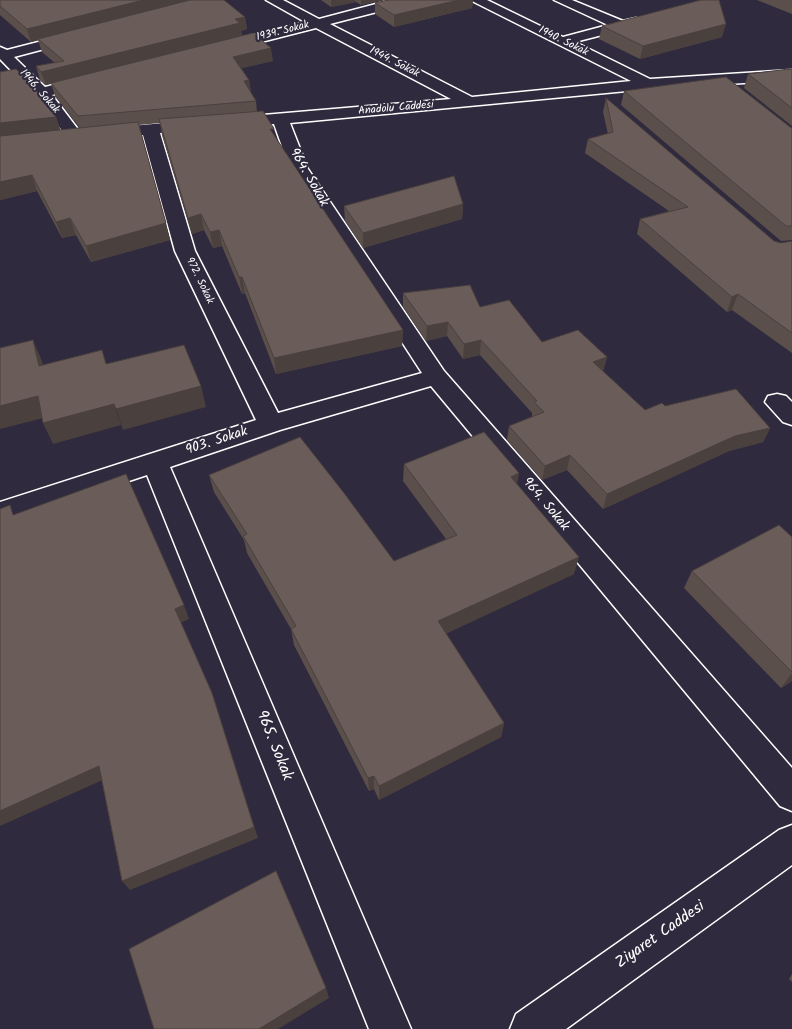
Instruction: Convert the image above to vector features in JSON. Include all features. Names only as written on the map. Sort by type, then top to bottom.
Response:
[{"type":"street","name":"1944. Sokak","points":[[273,0],[470,102]]},
{"type":"street","name":"1939. Sokak","points":[[203,52],[407,0]]},
{"type":"street","name":"1940. Sokak","points":[[477,0],[648,84]]},
{"type":"street","points":[[561,0],[622,26]]},
{"type":"street","points":[[563,41],[649,19]]},
{"type":"street","points":[[3,53],[91,32]]},
{"type":"street","name":"1946. Sokak","points":[[3,53],[42,93],[75,136]]},
{"type":"street","name":"Anadolu Caddesi","points":[[243,122],[592,91],[648,84],[792,74]]},
{"type":"street","points":[[42,93],[99,78]]},
{"type":"street","points":[[721,80],[742,97]]},
{"type":"street","points":[[592,91],[606,104]]},
{"type":"street","name":"964. Sokak","points":[[280,119],[299,169],[436,377],[792,794]]},
{"type":"street","points":[[56,138],[215,124]]},
{"type":"street","name":"972. Sokak","points":[[150,129],[185,252],[270,424]]},
{"type":"street","name":"903. Sokak","points":[[0,513],[270,424],[436,377]]},
{"type":"street","name":"965. Sokak","points":[[155,462],[390,1029]]},
{"type":"street","name":"Ziyaret Caddesi","points":[[531,1029],[792,843]]},
{"type":"building","points":[[0,0],[144,0],[27,29],[0,6]]},
{"type":"building","points":[[190,0],[224,0],[245,17],[235,19],[240,23],[41,72],[36,66],[64,61],[38,39]]},
{"type":"building","points":[[388,0],[459,0],[394,15],[375,3]]},
{"type":"building","points":[[701,0],[719,0],[726,24],[643,46],[602,26]]},
{"type":"building","points":[[253,33],[271,48],[233,57],[249,80],[244,81],[256,101],[78,116],[51,83]]},
{"type":"building","points":[[16,69],[30,82],[56,117],[0,123],[0,72]]},
{"type":"building","points":[[792,69],[792,108],[748,74]]},
{"type":"building","points":[[726,77],[792,128],[792,226],[786,226],[624,91]]},
{"type":"building","points":[[606,98],[774,241],[781,243],[792,241],[792,333],[738,294],[732,297],[640,219],[688,207],[588,139],[613,132]]},
{"type":"building","points":[[263,111],[274,129],[270,129],[403,330],[274,358],[242,277],[239,277],[219,230],[210,232],[201,214],[188,218],[159,119]]},
{"type":"building","points":[[138,122],[166,223],[86,246],[70,218],[56,222],[32,175],[0,182],[0,136]]},
{"type":"building","points":[[454,176],[463,204],[363,233],[344,206]]},
{"type":"building","points":[[470,285],[480,307],[509,300],[542,342],[578,330],[607,357],[593,362],[645,410],[662,403],[665,406],[736,389],[770,428],[735,436],[607,494],[570,455],[545,466],[509,426],[544,412],[534,402],[537,401],[481,340],[464,344],[448,322],[427,326],[403,293]]},
{"type":"building","points":[[33,340],[39,366],[102,350],[106,364],[184,345],[201,386],[116,409],[114,404],[43,423],[38,396],[0,406],[0,348]]},
{"type":"building","points":[[484,432],[519,473],[511,477],[579,557],[438,621],[504,723],[379,786],[374,776],[368,778],[291,629],[296,626],[243,536],[247,534],[209,475],[300,437],[394,561],[457,535],[404,464]]},
{"type":"building","points":[[126,474],[184,605],[175,609],[212,693],[254,827],[122,881],[99,766],[0,811],[0,509],[10,505],[13,515]]},
{"type":"building","points":[[779,525],[792,537],[792,672],[692,571]]},
{"type":"building","points":[[276,871],[326,988],[259,1029],[154,1029],[129,949]]}]
